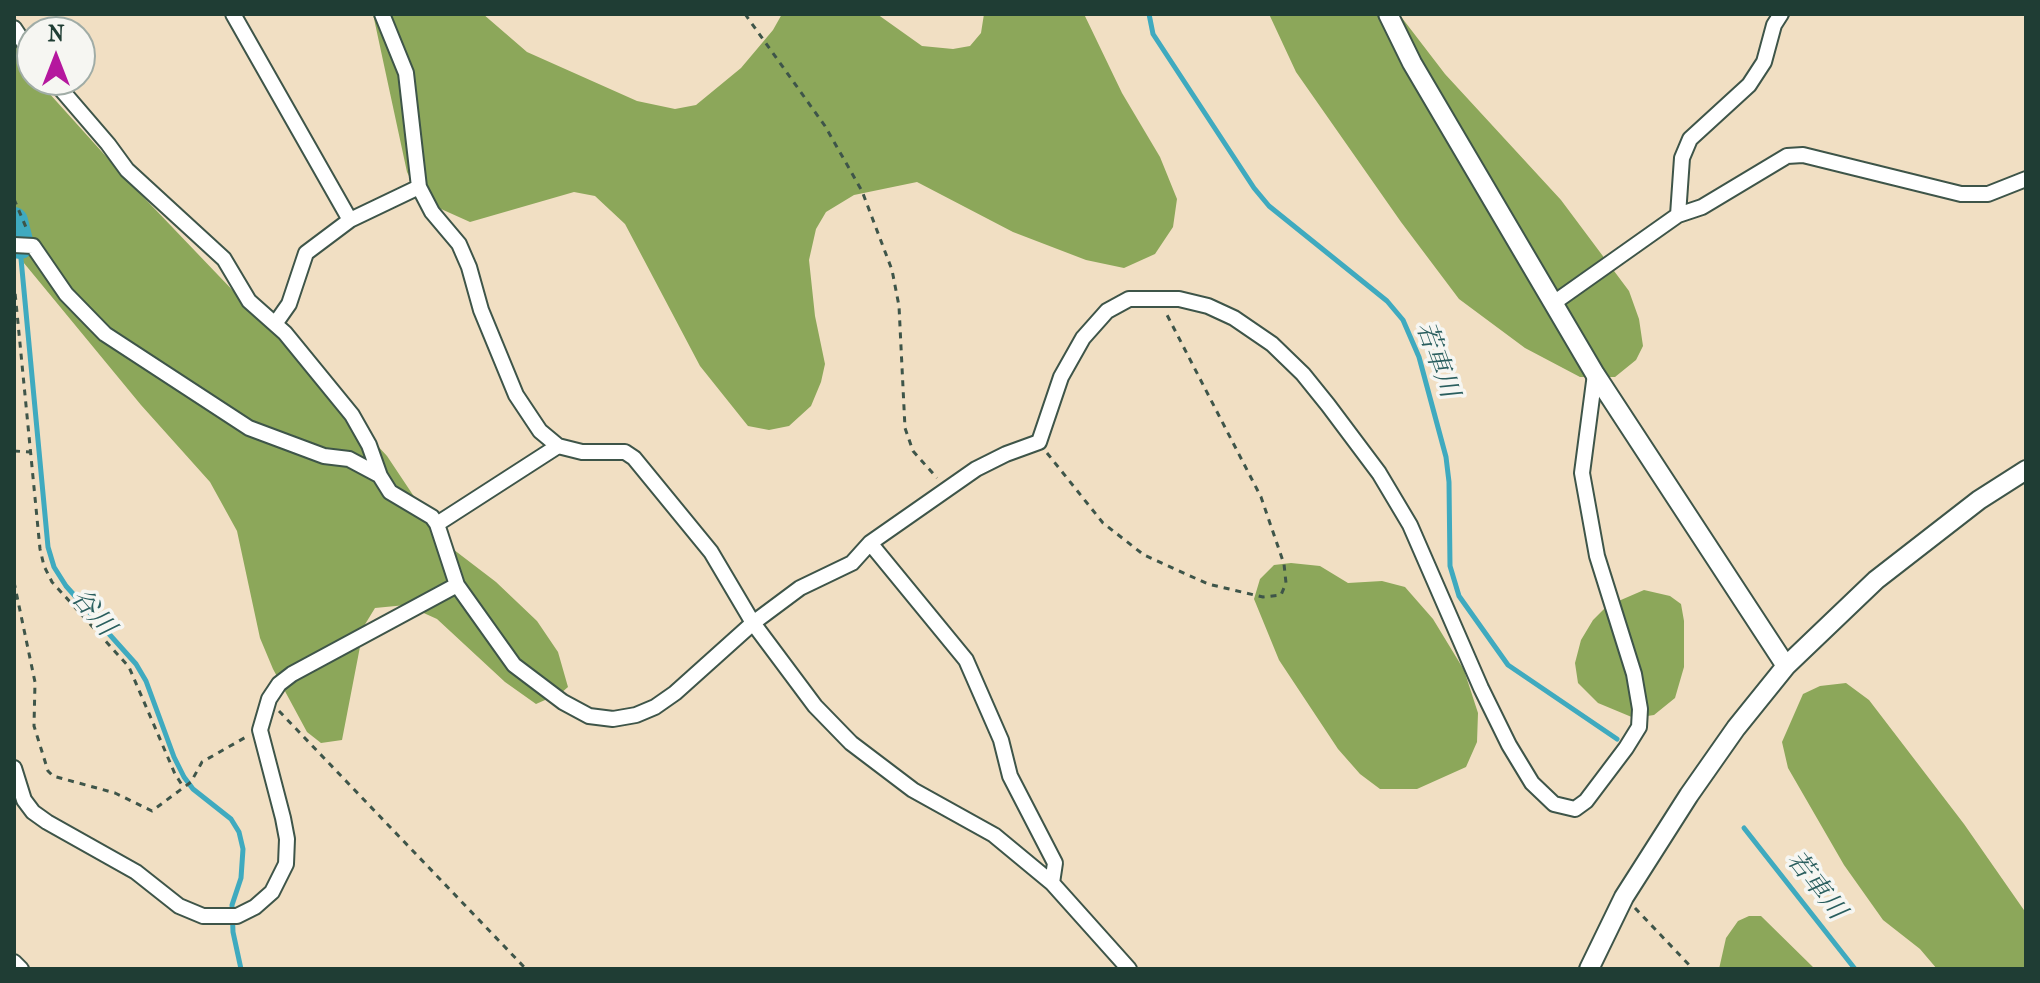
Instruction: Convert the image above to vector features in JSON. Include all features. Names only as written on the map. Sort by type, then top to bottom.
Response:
[{"type":"street","points":[[233,14],[350,220]]},
{"type":"street","points":[[382,14],[406,73],[419,187],[432,212],[459,244],[481,310],[516,395],[540,431],[558,446],[582,452],[625,452],[634,458],[711,552],[753,623],[815,706],[851,743],[913,790],[994,835],[1052,883],[1129,969]]},
{"type":"street","points":[[1388,14],[1412,63],[1595,374],[1786,666]]},
{"type":"street","points":[[1678,215],[1682,158],[1690,139],[1749,85],[1764,62],[1774,25],[1781,14]]},
{"type":"street","points":[[67,96],[127,170],[224,259],[249,301],[285,333],[352,415],[390,492],[432,517],[437,524],[457,585],[514,665],[563,702],[589,716],[613,719],[636,715],[655,707],[753,623],[800,588],[852,563],[870,543],[976,469],[1039,442],[1061,377],[1083,338],[1107,311],[1129,299],[1179,299],[1208,306],[1234,318],[1272,344],[1303,374],[1379,473],[1410,525],[1481,688],[1532,783],[1554,804],[1575,809],[1586,801],[1626,748],[1639,727],[1640,709],[1634,674],[1597,556],[1582,473],[1595,374]]},
{"type":"street","points":[[1555,302],[1678,215],[1702,207],[1787,156],[1796,155],[1961,194],[1988,194],[2026,179]]},
{"type":"street","points":[[275,324],[289,304],[306,253],[350,220],[419,187]]},
{"type":"street","points":[[22,245],[33,246],[66,294],[105,334],[209,403],[249,428],[324,456],[349,459],[380,476]]},
{"type":"street","points":[[437,524],[558,446]]},
{"type":"street","points":[[1589,969],[1624,897],[1696,784],[1786,666],[1876,580],[1979,500],[2026,470]]},
{"type":"street","points":[[870,543],[966,660],[1001,740],[1010,776],[1055,863],[1052,883]]},
{"type":"street","points":[[14,768],[24,800],[33,812],[136,872],[179,906],[203,916],[231,916],[255,907],[272,892],[286,864],[287,839],[283,818],[260,730],[269,699],[279,684],[292,674],[457,585]]},
{"type":"street","points":[[14,962],[21,969]]},
{"type":"path","points":[[745,14],[825,126],[862,191],[892,270],[899,306],[905,428],[913,451],[929,471],[951,488]]},
{"type":"path","points":[[14,199],[27,230],[22,245]]},
{"type":"path","points":[[14,282],[44,566],[52,582],[129,667],[175,774],[185,787]]},
{"type":"path","points":[[1039,442],[1103,523],[1144,555],[1208,584],[1263,597],[1281,595],[1286,583],[1284,564],[1261,497],[1159,299]]},
{"type":"path","points":[[14,451],[31,452]]},
{"type":"path","points":[[14,582],[35,682],[34,726],[48,771],[53,776],[115,793],[152,811],[191,782],[202,762],[260,730]]},
{"type":"path","points":[[269,699],[526,969]]},
{"type":"path","points":[[1624,897],[1693,969]]},
{"type":"green space","points":[[373,14],[483,14],[527,52],[637,101],[675,109],[696,105],[741,68],[773,30],[782,14],[877,14],[922,46],[953,49],[970,46],[981,33],[984,14],[1084,14],[1122,93],[1160,157],[1177,199],[1173,227],[1155,254],[1124,268],[1086,260],[1013,232],[917,182],[854,195],[826,212],[816,229],[809,260],[815,316],[825,364],[811,406],[789,426],[769,430],[748,426],[700,366],[625,224],[595,196],[574,192],[470,222],[421,200],[407,172]]},
{"type":"green space","points":[[1269,14],[1399,14],[1445,74],[1561,200],[1629,291],[1639,319],[1643,346],[1636,360],[1615,377],[1580,377],[1525,348],[1459,299],[1296,72]]},
{"type":"green space","points":[[14,39],[16,96],[52,96],[284,344],[387,456],[445,543],[496,582],[537,621],[558,652],[568,687],[536,704],[505,682],[437,619],[406,605],[375,608],[364,626],[342,740],[321,743],[307,732],[260,638],[237,531],[210,482],[141,405],[14,251]]},
{"type":"green space","points":[[1274,565],[1320,566],[1348,583],[1382,581],[1405,587],[1433,619],[1464,670],[1478,713],[1477,742],[1466,767],[1417,789],[1380,789],[1360,774],[1338,749],[1279,660],[1254,599],[1260,579]]},
{"type":"green space","points":[[1644,590],[1670,596],[1681,604],[1684,667],[1675,698],[1654,715],[1634,718],[1598,703],[1578,683],[1575,663],[1581,640],[1593,620],[1607,606]]},
{"type":"green space","points":[[1846,683],[1869,700],[1964,824],[2026,913],[2026,969],[1937,969],[1920,949],[1883,920],[1844,865],[1788,768],[1782,742],[1803,694],[1820,686]]},
{"type":"green space","points":[[1749,916],[1761,916],[1815,969],[1719,969],[1726,938],[1738,921]]},
{"type":"waterway","name":"若車川","points":[[1149,14],[1153,34],[1254,188],[1269,206],[1387,301],[1403,320],[1419,357],[1446,457],[1450,566],[1459,596],[1508,665],[1617,739]]},
{"type":"waterway","name":"谷川","points":[[14,221],[20,245]]},
{"type":"waterway","name":"谷川","points":[[20,248],[48,547],[54,567],[66,586],[136,664],[146,681],[184,777],[193,789],[231,819],[239,832],[243,849],[241,878],[232,905],[233,932],[241,969]]},
{"type":"waterway","name":"若車川","points":[[1744,828],[1855,969]]}]
